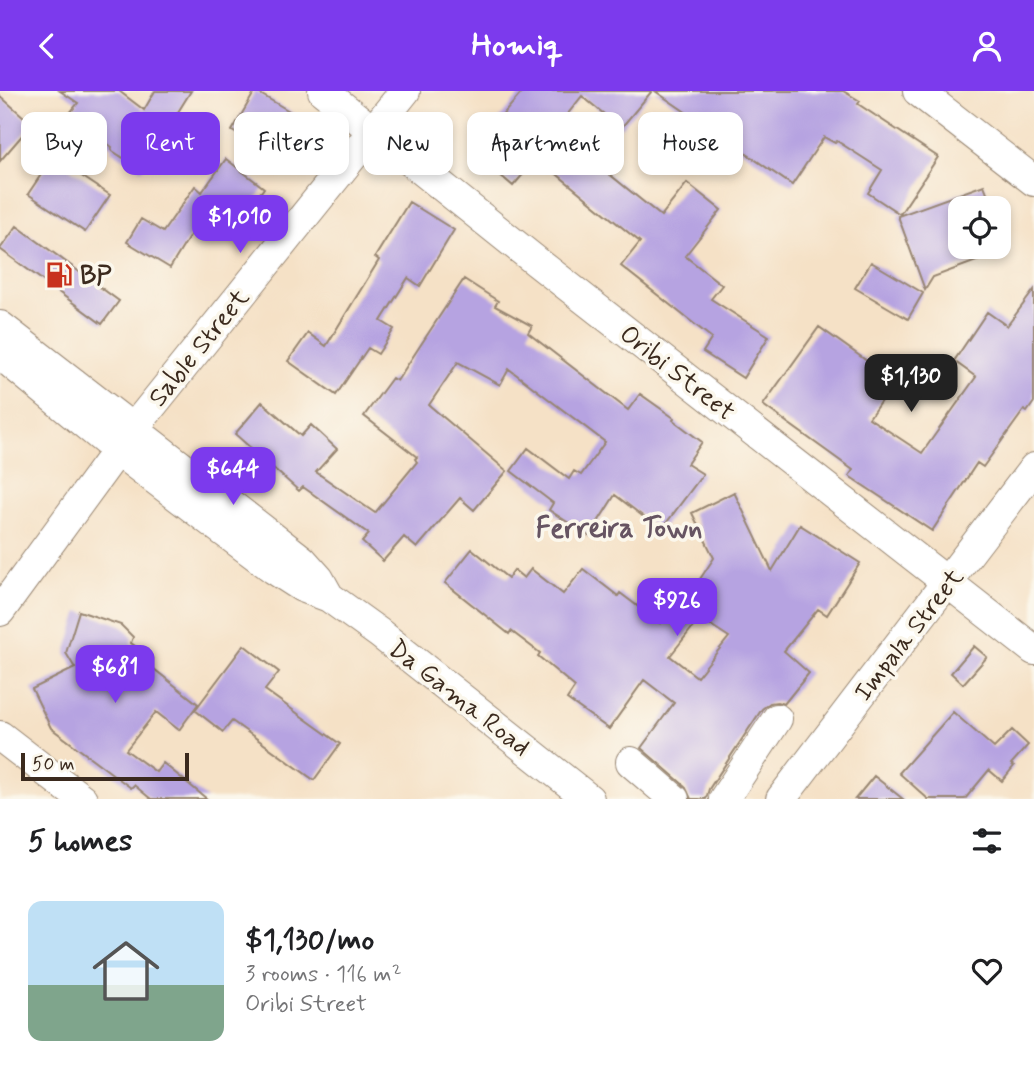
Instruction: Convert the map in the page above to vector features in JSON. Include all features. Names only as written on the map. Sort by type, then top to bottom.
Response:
[{"type":"street","name":"Oribi Street","points":[[323,91],[363,122]]},
{"type":"street","name":"Sable Street","points":[[389,112],[405,91]]},
{"type":"street","points":[[918,91],[1034,181]]},
{"type":"street","name":"Sable Street","points":[[0,611],[126,440],[363,145]]},
{"type":"street","name":"Oribi Street","points":[[429,175],[1034,650]]},
{"type":"street","name":"Da Gama Road","points":[[0,326],[274,569],[302,587],[329,597],[379,633],[589,799]]},
{"type":"street","name":"Da Gama Road","points":[[0,354],[126,440]]},
{"type":"street","name":"Impala Street","points":[[781,799],[1034,468]]},
{"type":"street","points":[[724,799],[777,719]]},
{"type":"street","points":[[0,736],[82,799]]},
{"type":"street","points":[[631,762],[674,799]]},
{"type":"building","points":[[60,91],[119,91],[144,110],[155,91],[191,91],[178,112],[121,112],[121,156],[111,150],[112,147],[107,143],[107,112],[71,112],[78,103]]},
{"type":"building","points":[[255,91],[291,112],[243,112]]},
{"type":"building","points":[[523,91],[652,91],[624,124],[624,112],[602,112],[582,96],[569,112],[505,112]]},
{"type":"building","points":[[655,91],[843,91],[860,101],[858,104],[938,157],[900,214],[868,193],[882,170],[837,141],[835,143],[824,137],[792,185],[743,151],[743,112],[686,112]]},
{"type":"building","points":[[0,96],[21,114],[21,137],[0,161]]},
{"type":"building","points":[[226,159],[234,165],[234,175],[247,175],[264,188],[245,214],[223,198],[202,227],[197,224],[170,268],[127,242],[141,219],[163,232],[195,186],[202,192],[214,175],[220,175],[220,167]]},
{"type":"building","points":[[41,175],[80,175],[110,195],[85,232],[28,194]]},
{"type":"building","points":[[500,175],[522,175],[513,186]]},
{"type":"building","points":[[558,175],[610,175],[661,216],[687,183],[721,210],[685,256],[722,285],[711,299],[769,336],[743,378],[703,352],[712,338],[621,266],[640,242]]},
{"type":"building","points":[[984,185],[988,196],[953,196]]},
{"type":"building","points":[[948,198],[948,259],[982,259],[933,277],[925,290],[898,216]]},
{"type":"building","points":[[409,202],[454,230],[420,286],[408,278],[381,321],[394,329],[378,354],[368,348],[336,395],[288,361],[308,333],[326,346],[379,260],[375,257]]},
{"type":"building","points":[[17,226],[119,301],[102,324],[0,249]]},
{"type":"building","points":[[871,262],[923,293],[908,319],[855,288]]},
{"type":"building","points":[[464,279],[498,301],[495,306],[532,326],[528,333],[628,410],[640,394],[702,442],[687,464],[703,474],[661,530],[615,495],[589,536],[549,510],[553,503],[511,471],[528,448],[569,479],[574,471],[581,475],[605,442],[509,369],[500,385],[458,362],[429,405],[507,471],[474,510],[460,498],[417,548],[404,537],[383,561],[362,542],[369,534],[303,487],[299,491],[235,434],[262,402],[301,436],[311,425],[337,449],[316,472],[375,513],[417,462],[417,457],[364,416],[392,378],[397,381]]},
{"type":"building","points":[[1034,290],[1034,402],[1027,412],[1024,410],[983,467],[977,463],[932,531],[849,476],[853,470],[763,405],[819,327],[895,381],[869,418],[922,453],[976,377],[954,361],[987,312],[1007,326]]},
{"type":"building","points":[[734,492],[772,571],[800,525],[860,563],[827,615],[818,609],[784,651],[809,673],[784,704],[770,703],[762,709],[709,789],[706,799],[691,799],[685,786],[641,748],[674,703],[644,680],[609,729],[567,699],[575,687],[538,656],[540,653],[511,631],[509,634],[445,583],[472,549],[508,578],[514,570],[524,578],[531,569],[563,594],[583,569],[660,623],[673,607],[678,612],[714,558],[692,513]],"holes":[[[700,618],[729,637],[697,677],[670,656]]]},
{"type":"building","points":[[79,611],[121,625],[133,637],[131,643],[153,659],[149,665],[198,704],[179,730],[156,712],[126,750],[156,772],[163,763],[207,799],[151,799],[134,785],[131,788],[51,728],[32,689],[75,668],[66,653]]},
{"type":"building","points":[[244,645],[279,672],[265,690],[340,744],[314,780],[232,721],[223,732],[195,710]]},
{"type":"building","points":[[974,646],[987,657],[963,684],[951,673]]},
{"type":"building","points":[[953,712],[994,748],[1012,730],[1028,745],[1011,764],[1014,766],[1002,781],[989,770],[965,799],[928,799],[899,773]]},
{"type":"building","points":[[874,776],[903,799],[855,799]]},
{"type":"place","name":"BP","points":[[59,275]]},
{"type":"district","name":"Ferreira Town","points":[[619,527]]}]
